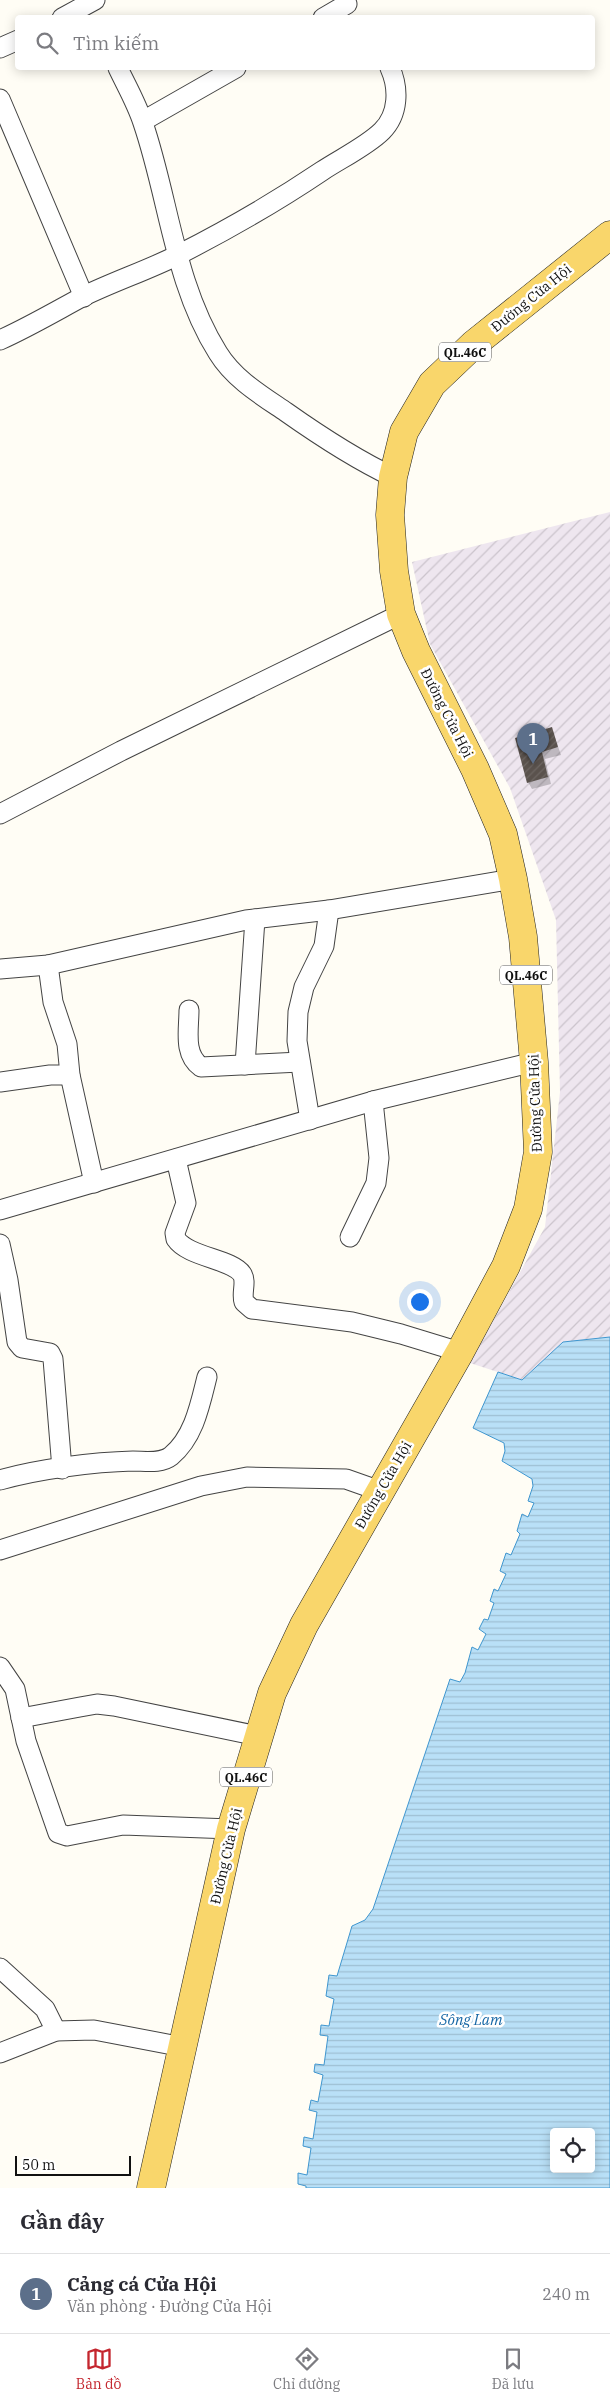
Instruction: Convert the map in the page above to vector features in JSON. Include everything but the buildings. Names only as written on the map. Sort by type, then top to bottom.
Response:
[{"type":"main road","name":"Đường Cửa Hội","points":[[151,2188],[231,1829],[272,1693],[289,1654],[457,1358],[506,1266],[528,1209],[538,1152],[534,1062],[523,937],[513,879],[503,834],[475,769],[416,651],[399,603],[390,515],[393,477],[404,432],[432,384],[474,344],[610,235]]},
{"type":"street","points":[[70,15],[92,7]]},
{"type":"street","points":[[330,15],[350,7]]},
{"type":"street","points":[[0,48],[15,41]]},
{"type":"street","points":[[119,70],[143,121],[159,178],[176,256],[205,331],[230,370],[245,384],[326,440],[363,463],[393,477]]},
{"type":"street","points":[[143,121],[232,70]]},
{"type":"street","points":[[0,340],[37,323],[84,297],[176,256],[295,189],[382,131],[392,116],[396,100],[396,85],[391,70]]},
{"type":"street","points":[[0,99],[84,297]]},
{"type":"street","points":[[0,814],[399,603]]},
{"type":"street","points":[[0,969],[48,965],[255,919],[329,910],[513,879]]},
{"type":"street","points":[[310,1120],[300,1062],[298,1012],[304,987],[324,946],[329,910]]},
{"type":"street","points":[[245,1065],[255,919]]},
{"type":"street","points":[[48,965],[53,1002],[67,1044],[70,1074],[94,1183]]},
{"type":"street","points":[[189,1010],[189,1052],[193,1061],[201,1067],[300,1062]]},
{"type":"street","points":[[0,1210],[373,1101],[534,1062]]},
{"type":"street","points":[[0,1082],[70,1074]]},
{"type":"street","points":[[350,1237],[376,1183],[379,1158],[373,1101]]},
{"type":"street","points":[[176,1159],[186,1203],[175,1233],[176,1239],[184,1247],[238,1270],[244,1279],[244,1302],[252,1309],[352,1322],[401,1334],[457,1358]]},
{"type":"street","points":[[0,1244],[8,1280],[17,1342],[22,1348],[50,1353],[53,1359],[62,1468]]},
{"type":"street","points":[[0,1480],[62,1468],[121,1461],[162,1461],[170,1457],[191,1431],[207,1377]]},
{"type":"street","points":[[1,1547],[201,1486],[247,1477],[346,1479],[380,1491]]},
{"type":"street","points":[[0,1667],[14,1689],[26,1741],[54,1826],[63,1836],[77,1835],[123,1825],[231,1829]]},
{"type":"street","points":[[21,1718],[97,1704],[258,1736]]},
{"type":"street","points":[[0,1968],[44,2009],[56,2031]]},
{"type":"street","points":[[0,2054],[56,2031],[94,2030],[183,2047]]},
{"type":"shaded area","points":[[610,512],[610,1337],[563,1342],[522,1380],[470,1363],[545,1227],[560,1092],[556,920],[510,788],[430,644],[412,562]]},
{"type":"water","name":"Sông Lam","points":[[610,1337],[610,2188],[306,2188],[306,2186],[298,2184],[298,2173],[307,2175],[311,2148],[303,2146],[304,2137],[313,2139],[317,2112],[309,2110],[311,2100],[318,2102],[323,2075],[314,2072],[315,2064],[324,2065],[328,2036],[320,2035],[321,2025],[329,2026],[334,1999],[326,1996],[329,1975],[337,1976],[352,1926],[365,1920],[373,1909],[450,1679],[460,1682],[465,1673],[472,1647],[478,1650],[486,1634],[479,1629],[484,1619],[488,1620],[494,1603],[490,1601],[494,1589],[498,1591],[506,1574],[500,1571],[506,1553],[511,1555],[520,1534],[517,1531],[522,1514],[528,1517],[534,1503],[528,1501],[533,1486],[532,1479],[502,1461],[505,1451],[504,1443],[473,1428],[498,1372],[522,1380],[563,1342]]},
{"type":"place","name":"Cảng cá Cửa Hội","points":[[533,764]]}]
